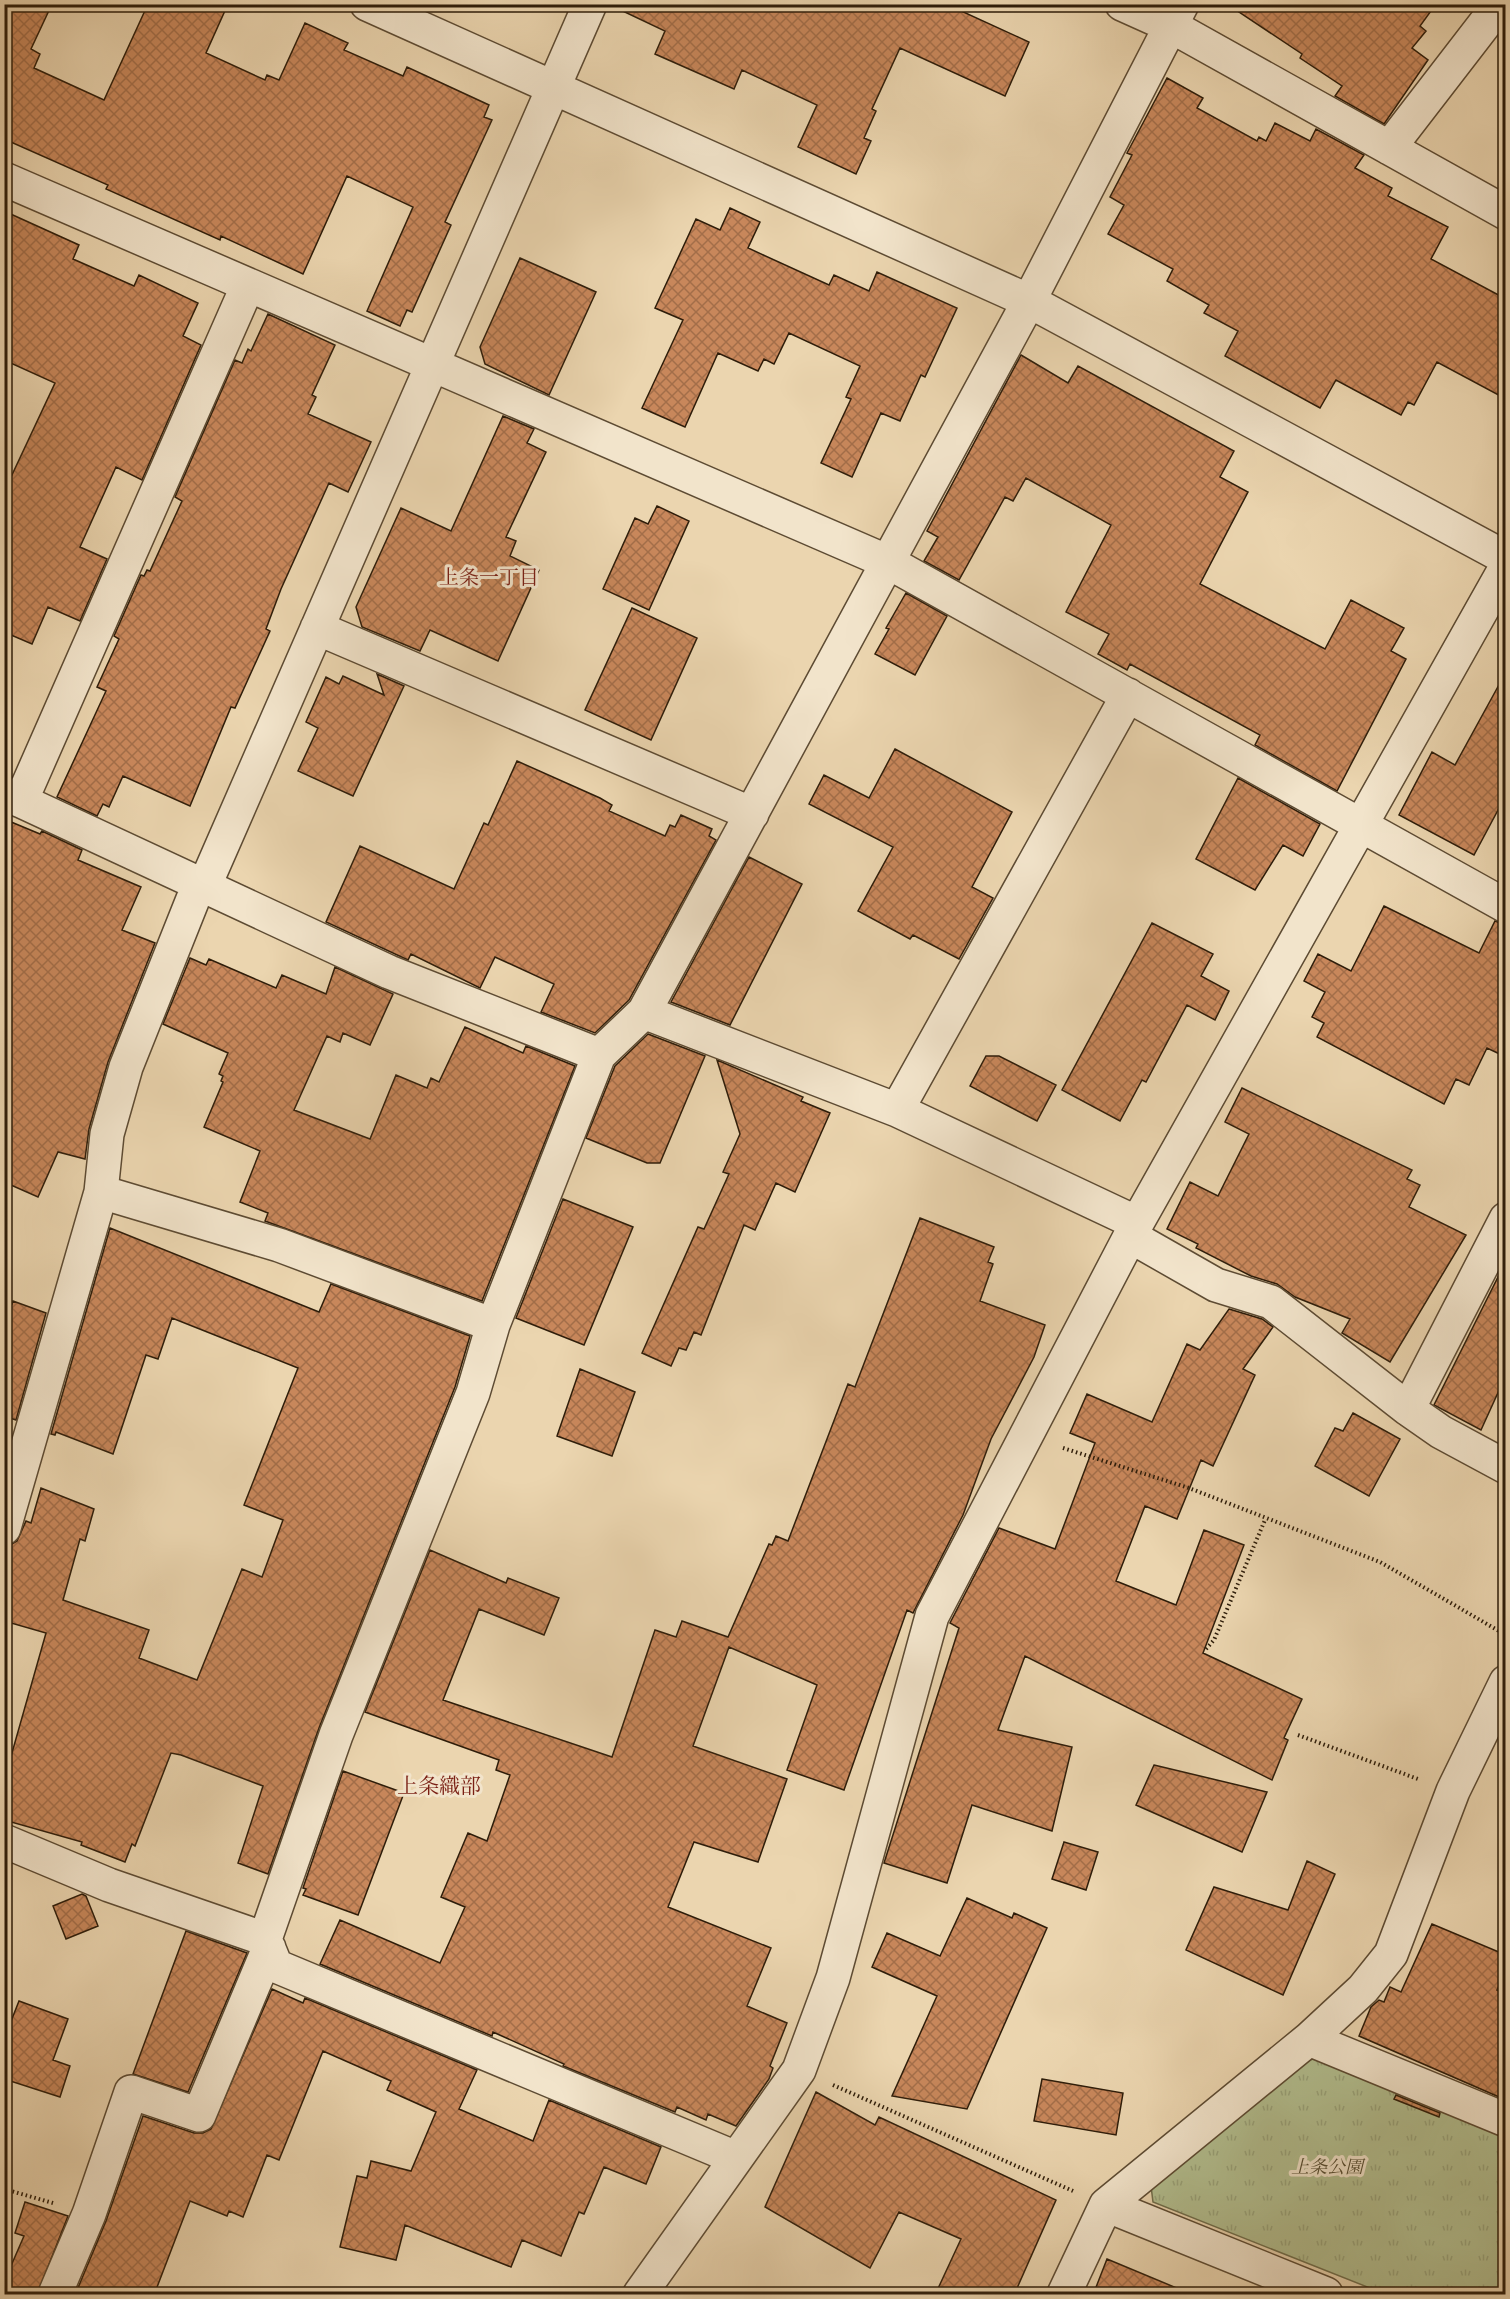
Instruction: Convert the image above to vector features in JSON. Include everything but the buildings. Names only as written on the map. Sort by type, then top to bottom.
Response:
[{"type":"street","points":[[367,4],[1029,301],[1506,558]]},
{"type":"street","points":[[4,1528],[101,1192],[106,1134],[126,1067],[202,885],[590,4]]},
{"type":"street","points":[[1122,4],[1176,15],[1389,148],[1506,213]]},
{"type":"street","points":[[1389,148],[1500,4]]},
{"type":"street","points":[[55,2295],[88,2214],[131,2092],[199,2115],[267,1944],[336,1735],[473,1393],[493,1325],[599,1055],[644,1012],[1029,301],[1176,15]]},
{"type":"street","points":[[4,179],[888,562],[1506,906]]},
{"type":"street","points":[[248,285],[13,797],[389,972],[599,1055]]},
{"type":"street","points":[[640,2295],[799,2070],[833,1977],[932,1616],[1134,1230],[1506,567]]},
{"type":"street","points":[[317,628],[752,814]]},
{"type":"street","points":[[897,1110],[1128,695]]},
{"type":"street","points":[[644,1012],[897,1110],[1134,1230],[1216,1286],[1270,1302],[1408,1409],[1441,1432],[1506,1467]]},
{"type":"street","points":[[101,1192],[279,1245],[493,1325]]},
{"type":"street","points":[[1408,1409],[1506,1219]]},
{"type":"street","points":[[1064,2295],[1106,2205],[1309,2039],[1363,1989],[1391,1954],[1453,1791],[1506,1682]]},
{"type":"street","points":[[4,1841],[109,1885],[267,1944],[276,1966],[736,2158]]},
{"type":"street","points":[[1309,2039],[1506,2120]]},
{"type":"street","points":[[1106,2205],[1293,2288],[1326,2295]]},
{"type":"path","points":[[1025,1436],[1189,1488],[1265,1520],[1380,1562],[1506,1635]]},
{"type":"path","points":[[1206,1649],[1215,1640],[1265,1520]]},
{"type":"path","points":[[1298,1735],[1453,1791]]},
{"type":"path","points":[[799,2070],[1106,2205]]},
{"type":"path","points":[[4,2189],[88,2214]]},
{"type":"green space","name":"上条公園","points":[[1319,2057],[1505,2137],[1505,2294],[1385,2294],[1153,2202],[1151,2186],[1298,2064]]},
{"type":"district","name":"上条一丁目","points":[[489,577]]},
{"type":"district","name":"上条織部","points":[[439,1786]]}]
